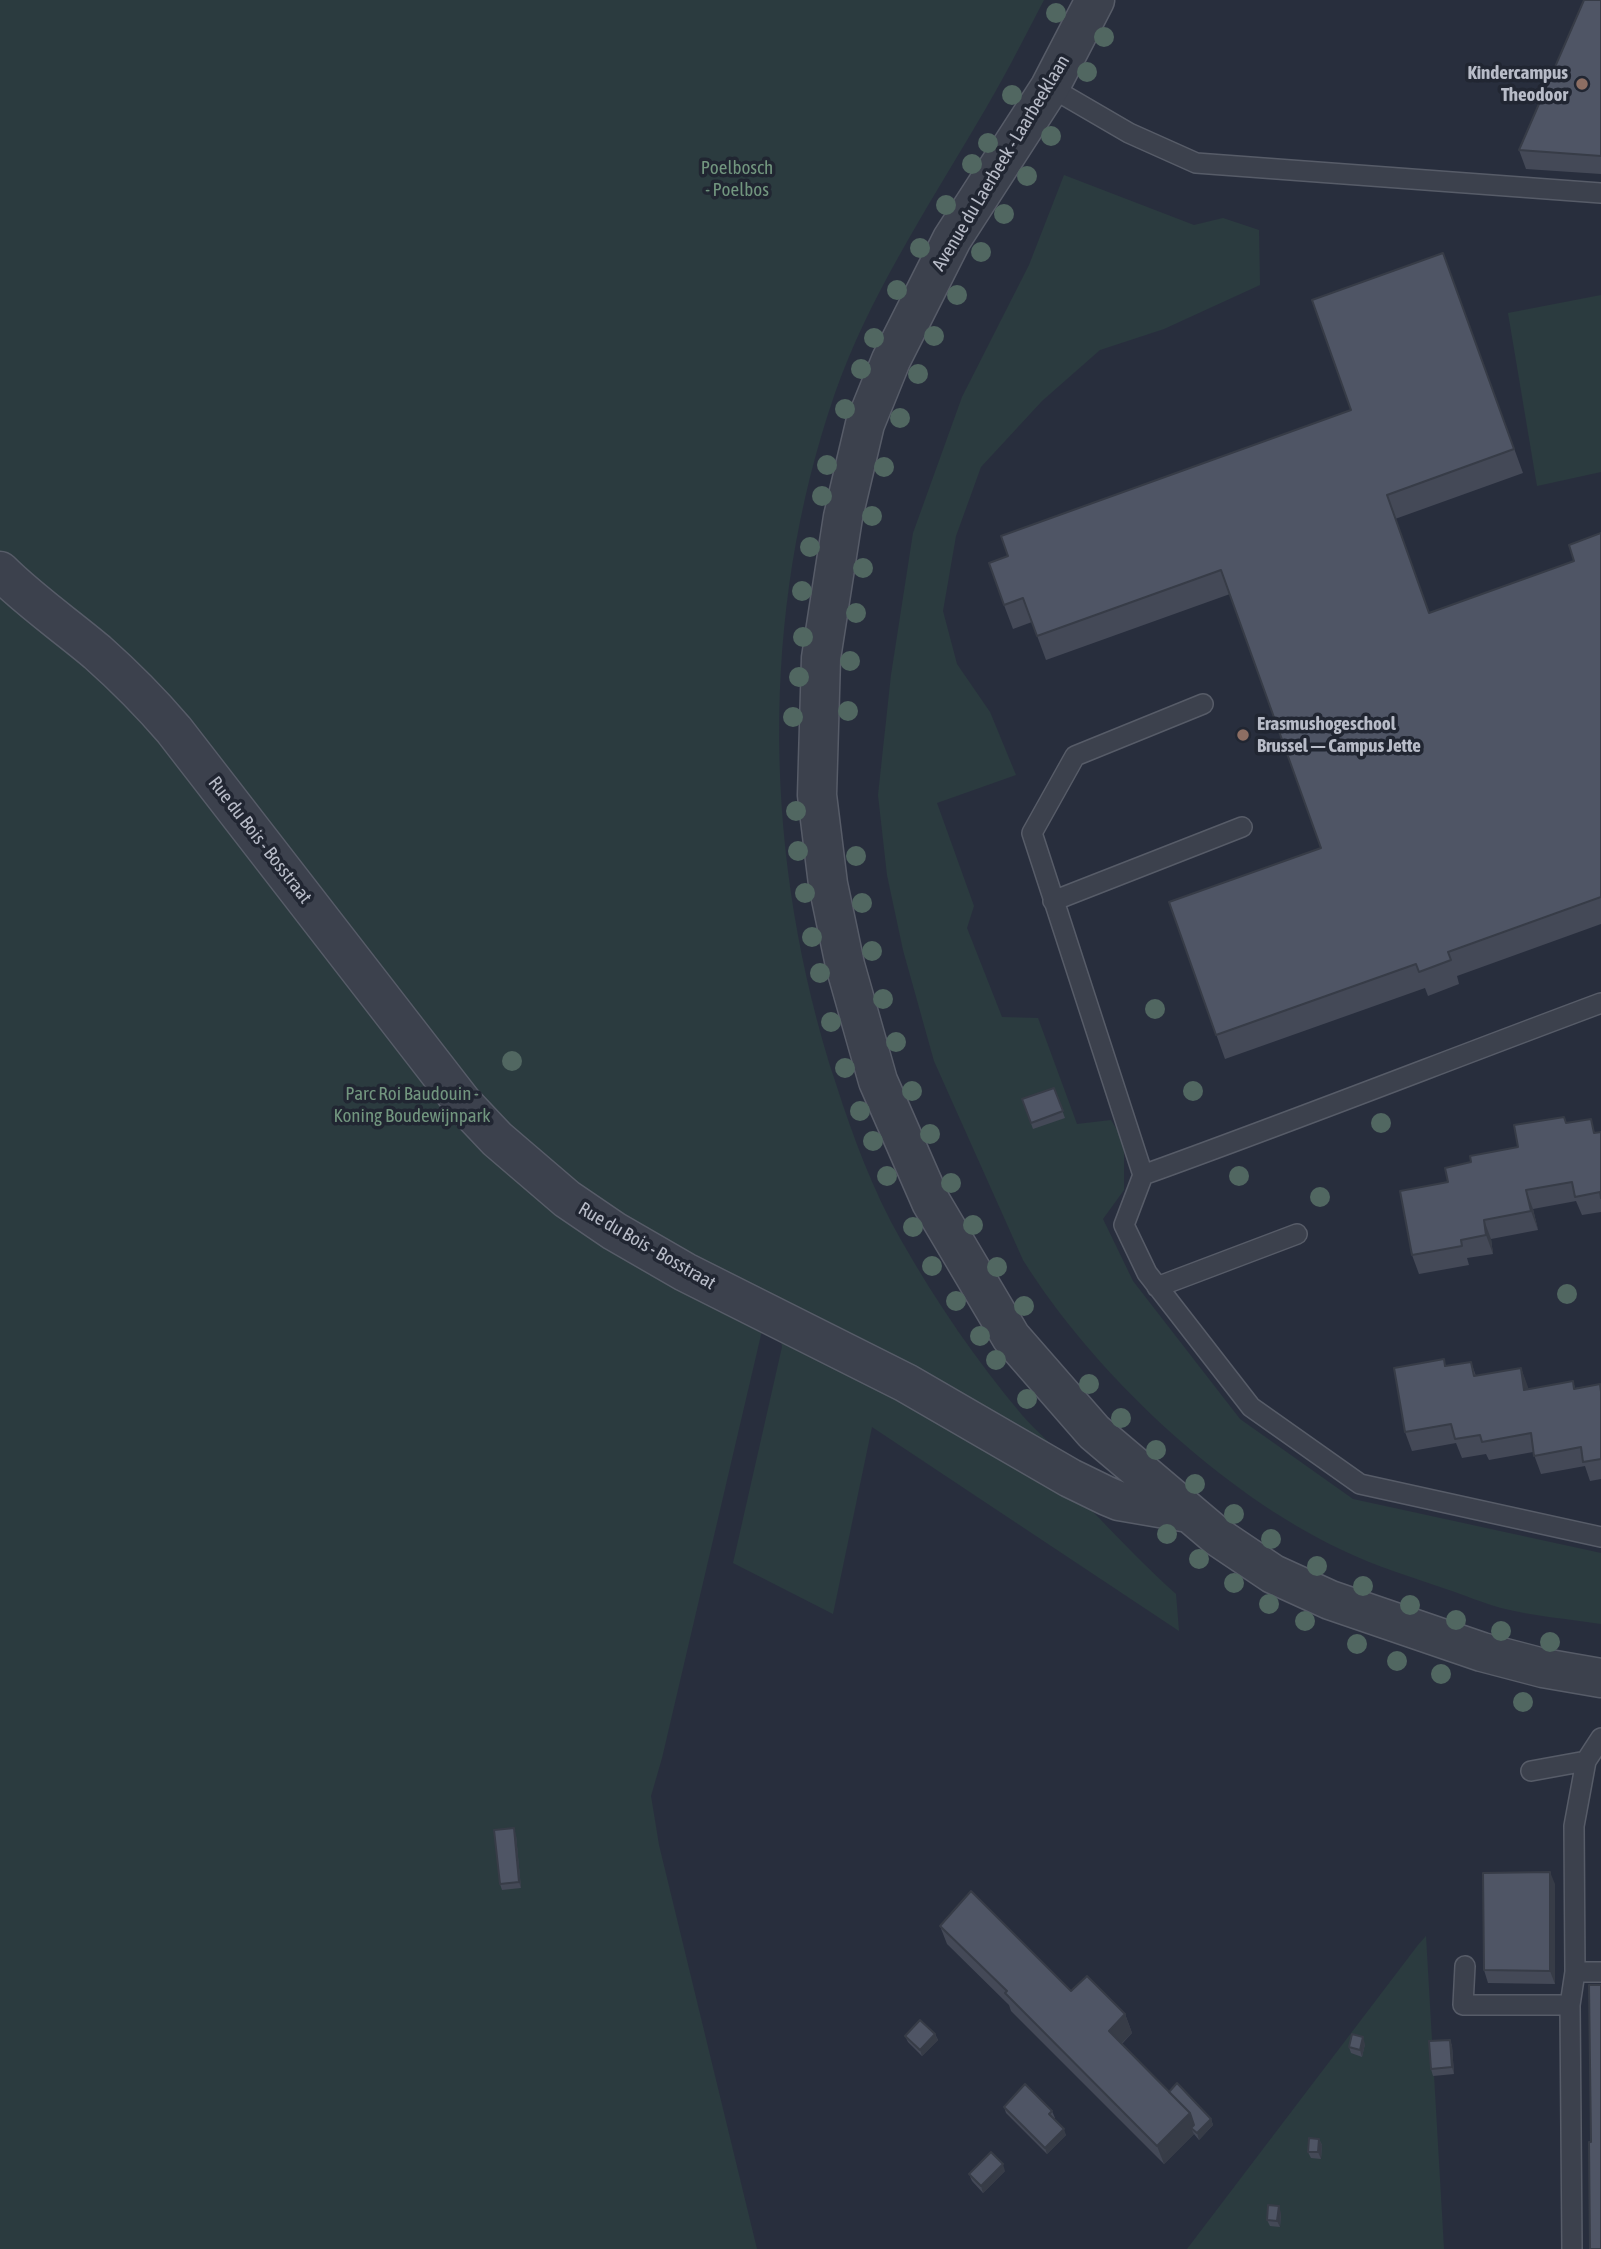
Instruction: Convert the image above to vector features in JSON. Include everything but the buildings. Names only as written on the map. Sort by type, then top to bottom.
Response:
[{"type":"street","name":"Avenue du Laerbeek - Laarbeeklaan","points":[[1095,0],[1050,87],[952,239],[891,360],[865,424],[843,517],[821,658],[817,794],[828,884],[852,990],[878,1081],[931,1202],[1011,1337],[1094,1432],[1218,1537],[1273,1574],[1330,1600],[1482,1652],[1543,1668],[1601,1678]]},
{"type":"street","name":"Rue du Bois - Bosstraat","points":[[0,571],[145,697],[174,730],[462,1101],[497,1139],[567,1199],[614,1231],[685,1272],[906,1383],[1095,1490],[1119,1501],[1189,1513]]},
{"type":"lane","points":[[1050,87],[1129,133],[1196,163],[1601,194]]},
{"type":"lane","points":[[1203,704],[1075,756],[1031,833],[1143,1175],[1124,1225],[1147,1273],[1251,1407],[1360,1484],[1601,1537]]},
{"type":"lane","points":[[1053,901],[1242,827]]},
{"type":"lane","points":[[1143,1175],[1317,1112],[1601,1003]]},
{"type":"lane","points":[[1157,1287],[1297,1234]]},
{"type":"lane","points":[[1572,2249],[1570,2005],[1575,1972],[1574,1826],[1586,1762],[1601,1738]]},
{"type":"lane","points":[[1531,1771],[1586,1762]]},
{"type":"lane","points":[[1465,1966],[1463,2005],[1570,2005]]},
{"type":"lane","points":[[1575,1972],[1601,1972]]},
{"type":"green space","name":"Parc Roi Baudouin - Koning Boudewijnpark","points":[[0,0],[1044,0],[994,94],[881,289],[835,393],[810,478],[792,564],[782,651],[779,738],[783,826],[794,913],[812,999],[836,1084],[881,1202],[928,1286],[957,1330],[1022,1415],[1071,1467],[1078,1496],[1176,1594],[1179,1631],[872,1427],[833,1614],[733,1563],[782,1347],[779,1329],[764,1322],[651,1796],[659,1845],[757,2249],[0,2249]]},
{"type":"green space","points":[[1064,175],[1194,225],[1223,218],[1259,230],[1260,285],[1164,329],[1100,350],[1042,401],[981,467],[956,536],[943,611],[957,664],[990,712],[1016,775],[937,803],[974,906],[967,928],[1002,1017],[1038,1018],[1077,1124],[1111,1120],[1124,1141],[1124,1190],[1103,1219],[1133,1281],[1240,1419],[1353,1499],[1601,1553],[1601,1624],[1501,1608],[1367,1561],[1296,1526],[1206,1463],[1163,1426],[1085,1345],[1023,1260],[934,1061],[903,950],[887,875],[878,795],[891,675],[913,533],[962,397],[1029,265]]},
{"type":"green space","points":[[1601,295],[1601,472],[1537,486],[1508,313]]},
{"type":"green space","points":[[1426,1936],[1444,2249],[1187,2249],[1418,1945]]},
{"type":"place","name":"Kindercampus Theodoor","points":[[1582,84]]},
{"type":"place","name":"Erasmushogeschool Brussel — Campus Jette","points":[[1243,735]]},
{"type":"park label","name":"Poelbosch - Poelbos","points":[[737,179]]}]
